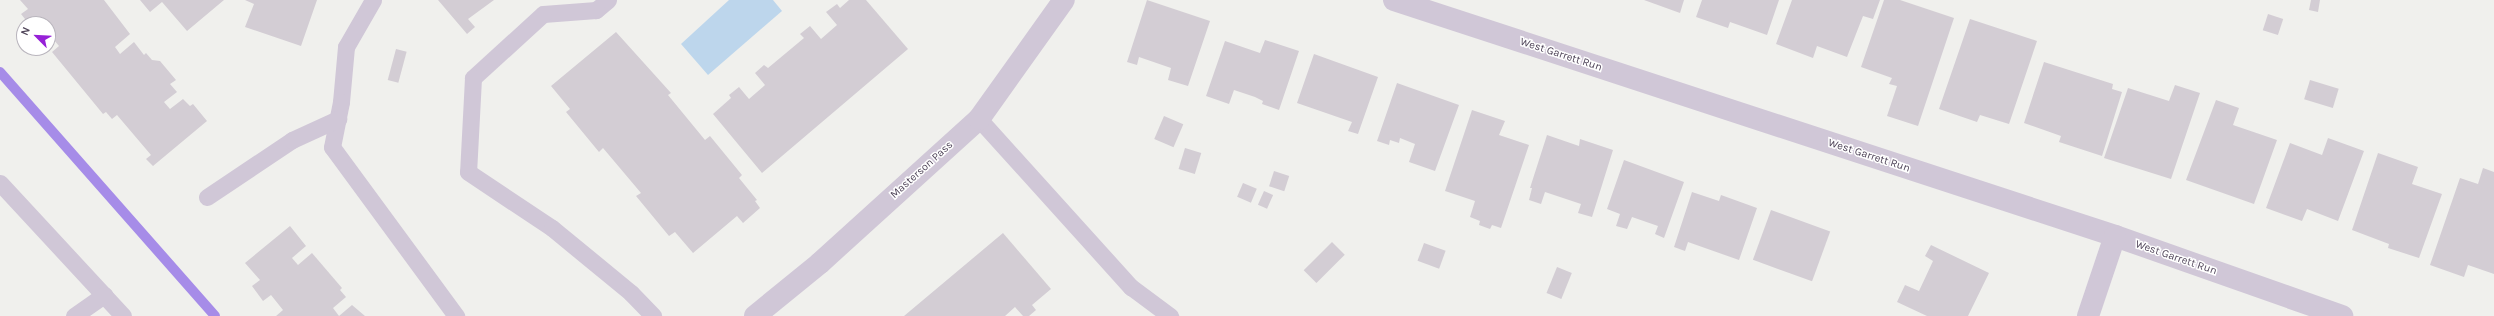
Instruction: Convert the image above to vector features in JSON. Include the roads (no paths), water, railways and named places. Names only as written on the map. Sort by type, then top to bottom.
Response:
[{"type":"street","name":"Masterson Pass","points":[[755,316],[820,263],[979,119],[1064,0]]},
{"type":"street","name":"West Garrett Run","points":[[1394,0],[2115,236],[2342,316]]},
{"type":"street","points":[[2088,316],[2115,236]]},
{"type":"lane","points":[[374,0],[346,48],[338,119],[332,147],[456,316]]},
{"type":"lane","points":[[608,0],[596,10],[543,14],[472,78],[468,172],[552,228],[631,293],[652,316]]},
{"type":"lane","points":[[208,197],[292,140],[338,119]]},
{"type":"lane","points":[[979,119],[1131,287],[1170,316]]},
{"type":"lane","points":[[0,183],[123,316]]},
{"type":"lane","points":[[74,316],[104,295]]},
{"type":"waterway","points":[[0,72],[215,316]]}]
